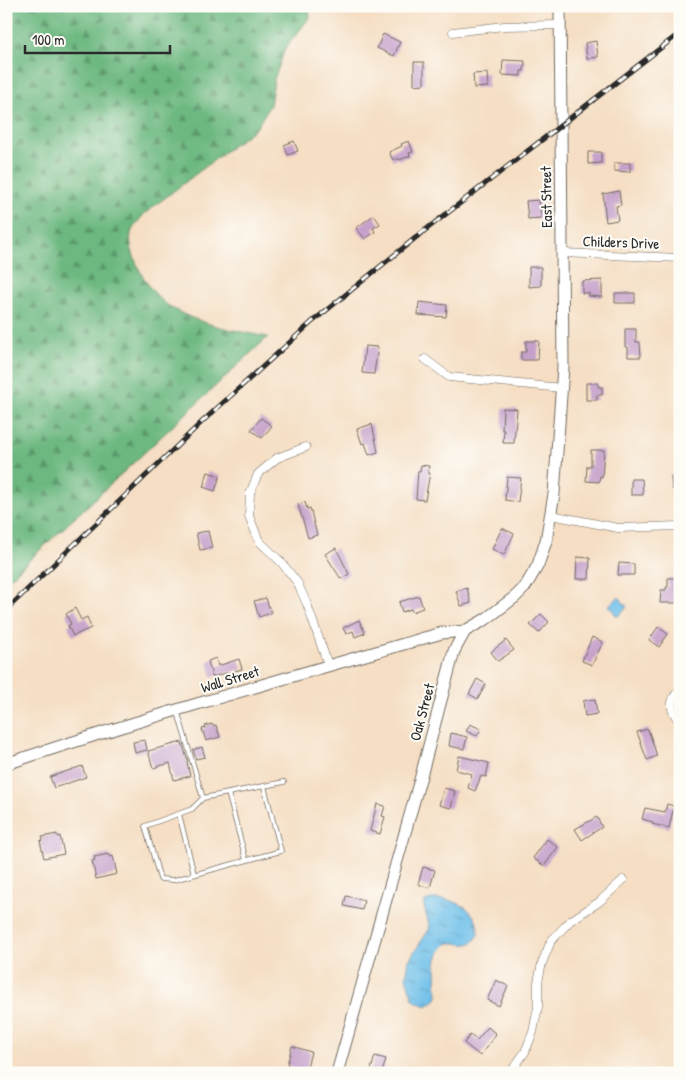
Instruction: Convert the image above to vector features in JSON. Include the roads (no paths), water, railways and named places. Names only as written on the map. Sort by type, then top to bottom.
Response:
[{"type":"main road","name":"East Street","points":[[560,6],[562,388]]},
{"type":"main road","points":[[465,631],[492,614],[525,587],[532,577],[543,553],[551,515],[562,388]]},
{"type":"main road","name":"Wall Street","points":[[6,764],[328,665],[442,633],[465,631]]},
{"type":"main road","name":"Oak Street","points":[[337,1073],[421,776],[454,651],[465,631]]},
{"type":"street","points":[[453,32],[504,26],[559,24]]},
{"type":"street","name":"Childers Drive","points":[[562,253],[680,258]]},
{"type":"street","points":[[425,360],[449,377],[562,388]]},
{"type":"street","points":[[306,447],[277,458],[258,474],[250,493],[249,516],[259,541],[281,562],[297,582],[307,604],[328,665]]},
{"type":"street","points":[[551,515],[618,528],[680,526]]},
{"type":"street","points":[[680,690],[675,695],[672,704],[674,714],[680,721]]},
{"type":"street","points":[[510,1073],[526,1052],[533,1032],[538,1007],[538,982],[542,963],[551,941],[570,921],[599,902],[623,880]]},
{"type":"lane","points":[[178,710],[203,798]]},
{"type":"lane","points":[[264,786],[281,851],[174,880],[160,879],[145,826],[192,809],[203,798],[284,782]]},
{"type":"lane","points":[[228,793],[246,860]]},
{"type":"lane","points":[[179,814],[194,874]]},
{"type":"water","points":[[619,597],[627,607],[617,617],[609,605]]},
{"type":"water","points":[[441,899],[464,906],[474,917],[479,934],[471,943],[449,943],[441,951],[436,962],[437,998],[427,1006],[413,999],[406,977],[409,960],[430,928],[424,907],[425,901]]},
{"type":"railway","points":[[6,610],[204,420],[312,322],[419,235],[680,33]]}]
